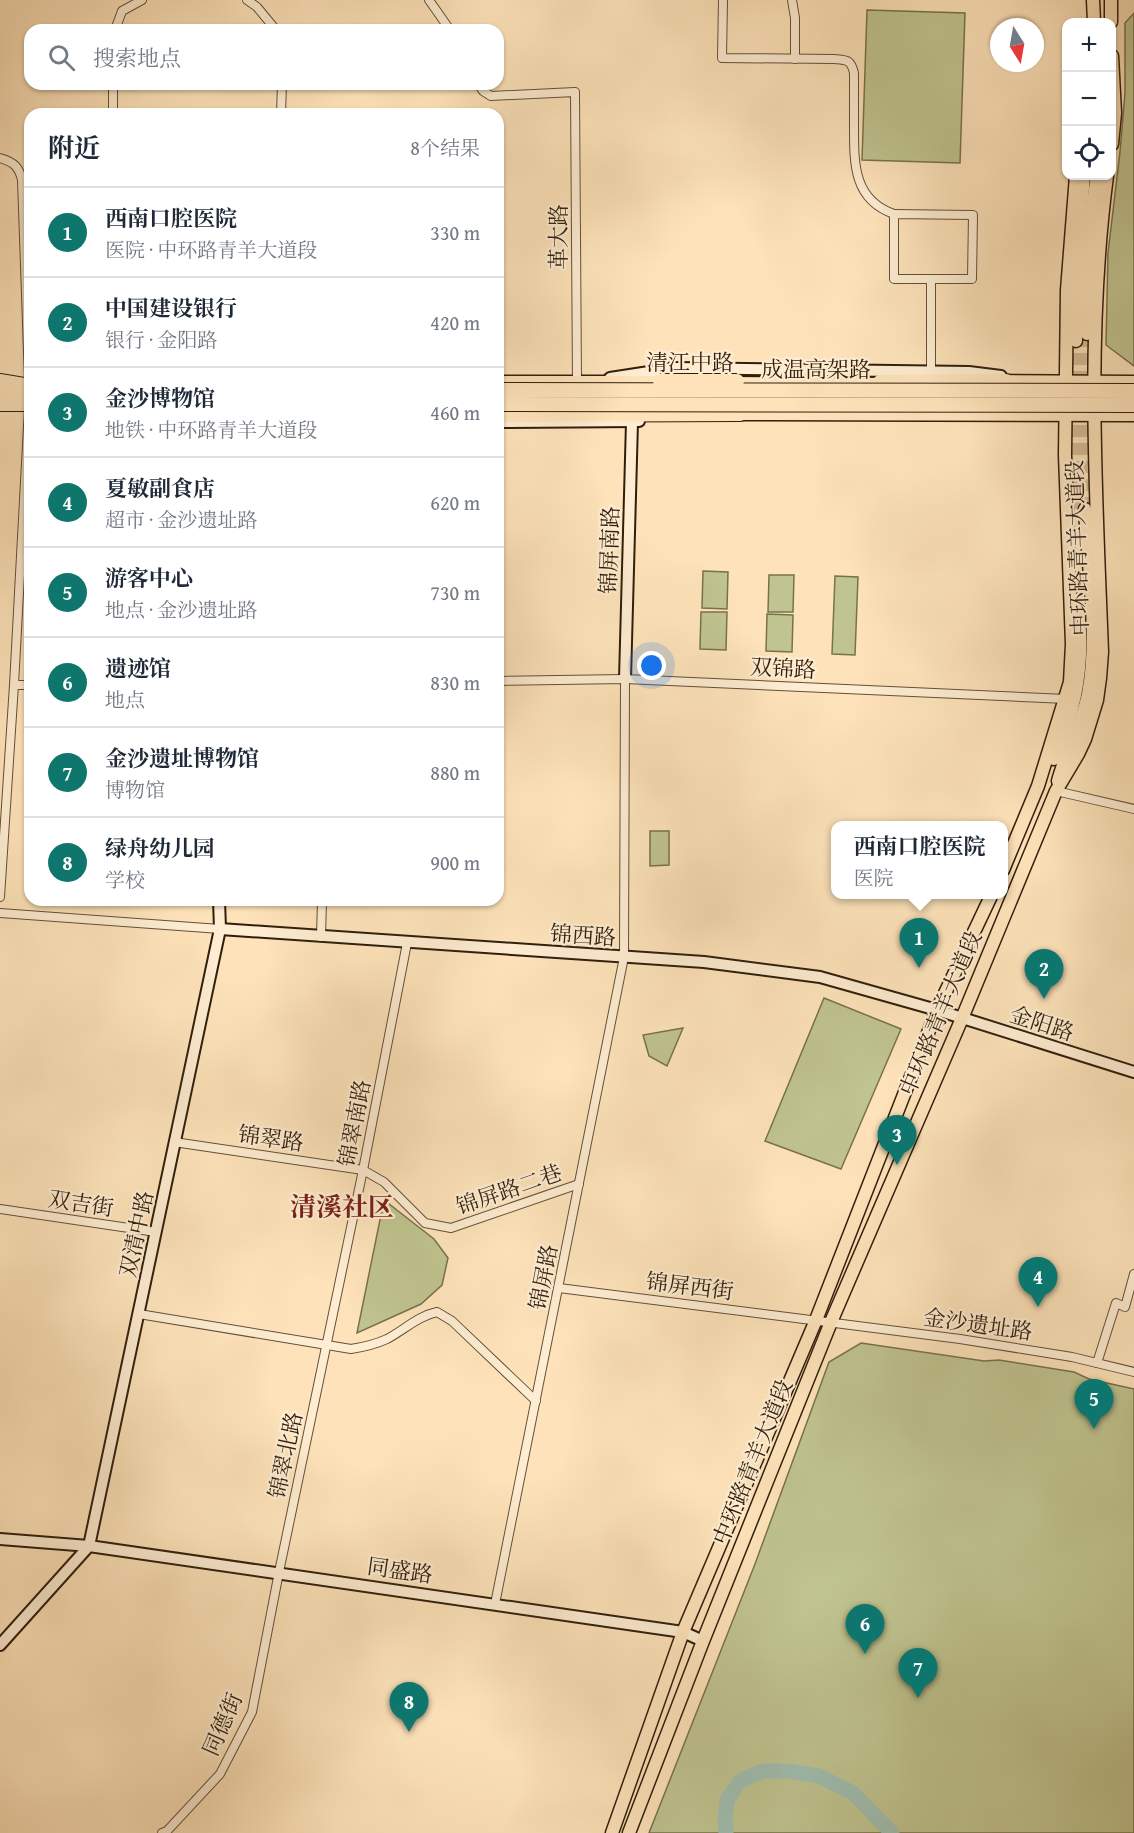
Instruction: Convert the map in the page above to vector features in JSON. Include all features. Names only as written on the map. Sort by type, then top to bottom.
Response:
[{"type":"highway","points":[[0,380],[24,383]]},
{"type":"highway","points":[[578,385],[685,380],[1006,381]]},
{"type":"highway","points":[[0,391],[24,385]]},
{"type":"highway","name":"成温高架路","points":[[504,390],[578,385],[1134,391]]},
{"type":"highway","points":[[0,406],[24,404]]},
{"type":"highway","name":"成温高架路","points":[[504,404],[1134,405]]},
{"type":"highway","points":[[504,415],[635,418],[740,414]]},
{"type":"main road","points":[[1093,0],[1094,18]]},
{"type":"main road","points":[[1111,0],[1111,18]]},
{"type":"main road","points":[[1113,72],[1114,126]]},
{"type":"main road","name":"中环路青羊大道段","points":[[1008,858],[1038,786],[1070,682],[1072,644],[1065,455],[1067,280],[1076,180]]},
{"type":"main road","points":[[1084,180],[1077,257],[1082,342],[1091,214],[1096,180]]},
{"type":"main road","name":"中环路青羊大道段","points":[[629,1833],[831,1322],[1056,791],[1078,754],[1093,718],[1102,652],[1094,416],[1096,287],[1107,180]]},
{"type":"main road","name":"清江中路","points":[[504,382],[578,385],[1134,382]]},
{"type":"main road","points":[[0,406],[24,408]]},
{"type":"main road","points":[[504,410],[631,409],[740,414],[1134,415]]},
{"type":"main road","points":[[1038,786],[1062,739],[1076,696],[1080,672],[1080,509],[1092,622],[1090,678],[1083,716],[1063,764],[1056,791]]},
{"type":"main road","name":"中环路青羊大道段","points":[[612,1833],[683,1632],[816,1320],[937,1010],[990,899]]},
{"type":"street","points":[[117,24],[122,11],[142,0]]},
{"type":"street","points":[[247,0],[257,7],[271,24]]},
{"type":"street","points":[[429,0],[446,24]]},
{"type":"street","points":[[723,0],[722,58],[840,59],[852,65],[855,171],[861,187],[883,210],[894,214],[973,215],[972,279],[894,279],[894,214]]},
{"type":"street","points":[[792,0],[795,18],[795,59]]},
{"type":"street","points":[[113,90],[113,108]]},
{"type":"street","points":[[281,108],[282,90]]},
{"type":"street","name":"革大路","points":[[482,90],[490,96],[575,92],[578,385]]},
{"type":"street","points":[[0,158],[12,162],[19,169],[22,180],[24,231]]},
{"type":"street","points":[[931,279],[931,372]]},
{"type":"street","points":[[578,385],[675,368],[969,372],[1049,381]]},
{"type":"street","points":[[504,422],[635,418]]},
{"type":"street","name":"锦屏南路","points":[[625,679],[635,418]]},
{"type":"street","points":[[0,897],[24,512]]},
{"type":"street","name":"双锦路","points":[[504,681],[625,679],[1066,699]]},
{"type":"street","name":"锦屏路","points":[[495,1604],[624,957],[625,679]]},
{"type":"street","points":[[14,685],[24,685]]},
{"type":"street","points":[[1056,791],[1134,809]]},
{"type":"street","name":"双清中路","points":[[89,1546],[220,930],[219,906]]},
{"type":"street","points":[[321,937],[322,906]]},
{"type":"street","points":[[0,913],[220,930]]},
{"type":"street","name":"锦西路","points":[[220,930],[705,962],[820,977],[937,1010]]},
{"type":"street","name":"锦翠南路","points":[[327,1346],[407,943]]},
{"type":"street","name":"金阳路","points":[[937,1010],[1134,1072]]},
{"type":"street","name":"锦翠路","points":[[174,1142],[363,1170]]},
{"type":"street","name":"锦屏路二巷","points":[[363,1170],[384,1182],[425,1223],[451,1228],[579,1184]]},
{"type":"street","name":"双吉街","points":[[0,1209],[156,1232]]},
{"type":"street","points":[[1097,1363],[1116,1303],[1125,1307],[1134,1274]]},
{"type":"street","name":"锦屏西街","points":[[559,1288],[816,1320]]},
{"type":"street","points":[[139,1314],[351,1349],[370,1346],[426,1315],[437,1312],[452,1321],[536,1401]]},
{"type":"street","name":"金沙遗址路","points":[[816,1320],[1017,1348],[1072,1357],[1134,1372]]},
{"type":"street","name":"锦翠北路","points":[[279,1572],[327,1346]]},
{"type":"street","name":"同盛路","points":[[0,1539],[89,1546],[279,1572],[683,1632],[703,1641]]},
{"type":"street","points":[[0,1645],[89,1546]]},
{"type":"street","name":"同德街","points":[[168,1832],[220,1774],[252,1712],[279,1572]]},
{"type":"green space","points":[[867,10],[965,13],[960,163],[862,160]]},
{"type":"green space","points":[[1134,13],[1134,366],[1106,345],[1108,253],[1125,93],[1125,23]]},
{"type":"green space","points":[[703,571],[728,572],[727,609],[702,608]]},
{"type":"green space","points":[[769,575],[794,575],[793,612],[768,612]]},
{"type":"green space","points":[[835,576],[858,577],[855,655],[832,654]]},
{"type":"green space","points":[[701,612],[727,612],[726,650],[700,649]]},
{"type":"green space","points":[[767,614],[793,615],[792,652],[766,651]]},
{"type":"green space","points":[[650,831],[669,831],[669,865],[650,866]]},
{"type":"green space","points":[[824,998],[901,1029],[841,1169],[765,1141]]},
{"type":"green space","points":[[683,1028],[667,1066],[649,1056],[643,1035]]},
{"type":"green space","points":[[384,1200],[434,1239],[448,1258],[442,1285],[421,1304],[357,1333]]},
{"type":"green space","points":[[861,1343],[1074,1372],[1089,1379],[1134,1389],[1134,1833],[649,1833],[755,1564],[829,1362]]},
{"type":"waterway","points":[[726,1833],[727,1800],[740,1781],[763,1771],[788,1771],[819,1776],[853,1793],[892,1833]]},
{"type":"tunnel","points":[[1075,509],[1076,341]]},
{"type":"tunnel","points":[[1085,509],[1087,342]]},
{"type":"place","name":"西南口腔医院","points":[[919,968]]},
{"type":"place","name":"中国建设银行","points":[[1044,999]]},
{"type":"place","name":"金沙博物馆","points":[[897,1165]]},
{"type":"place","name":"夏敏副食店","points":[[1038,1307]]},
{"type":"place","name":"游客中心","points":[[1094,1429]]},
{"type":"place","name":"遗迹馆","points":[[865,1654]]},
{"type":"place","name":"金沙遗址博物馆","points":[[918,1698]]},
{"type":"place","name":"绿舟幼儿园","points":[[409,1732]]},
{"type":"district","name":"清溪社区","points":[[342,1206]]}]
